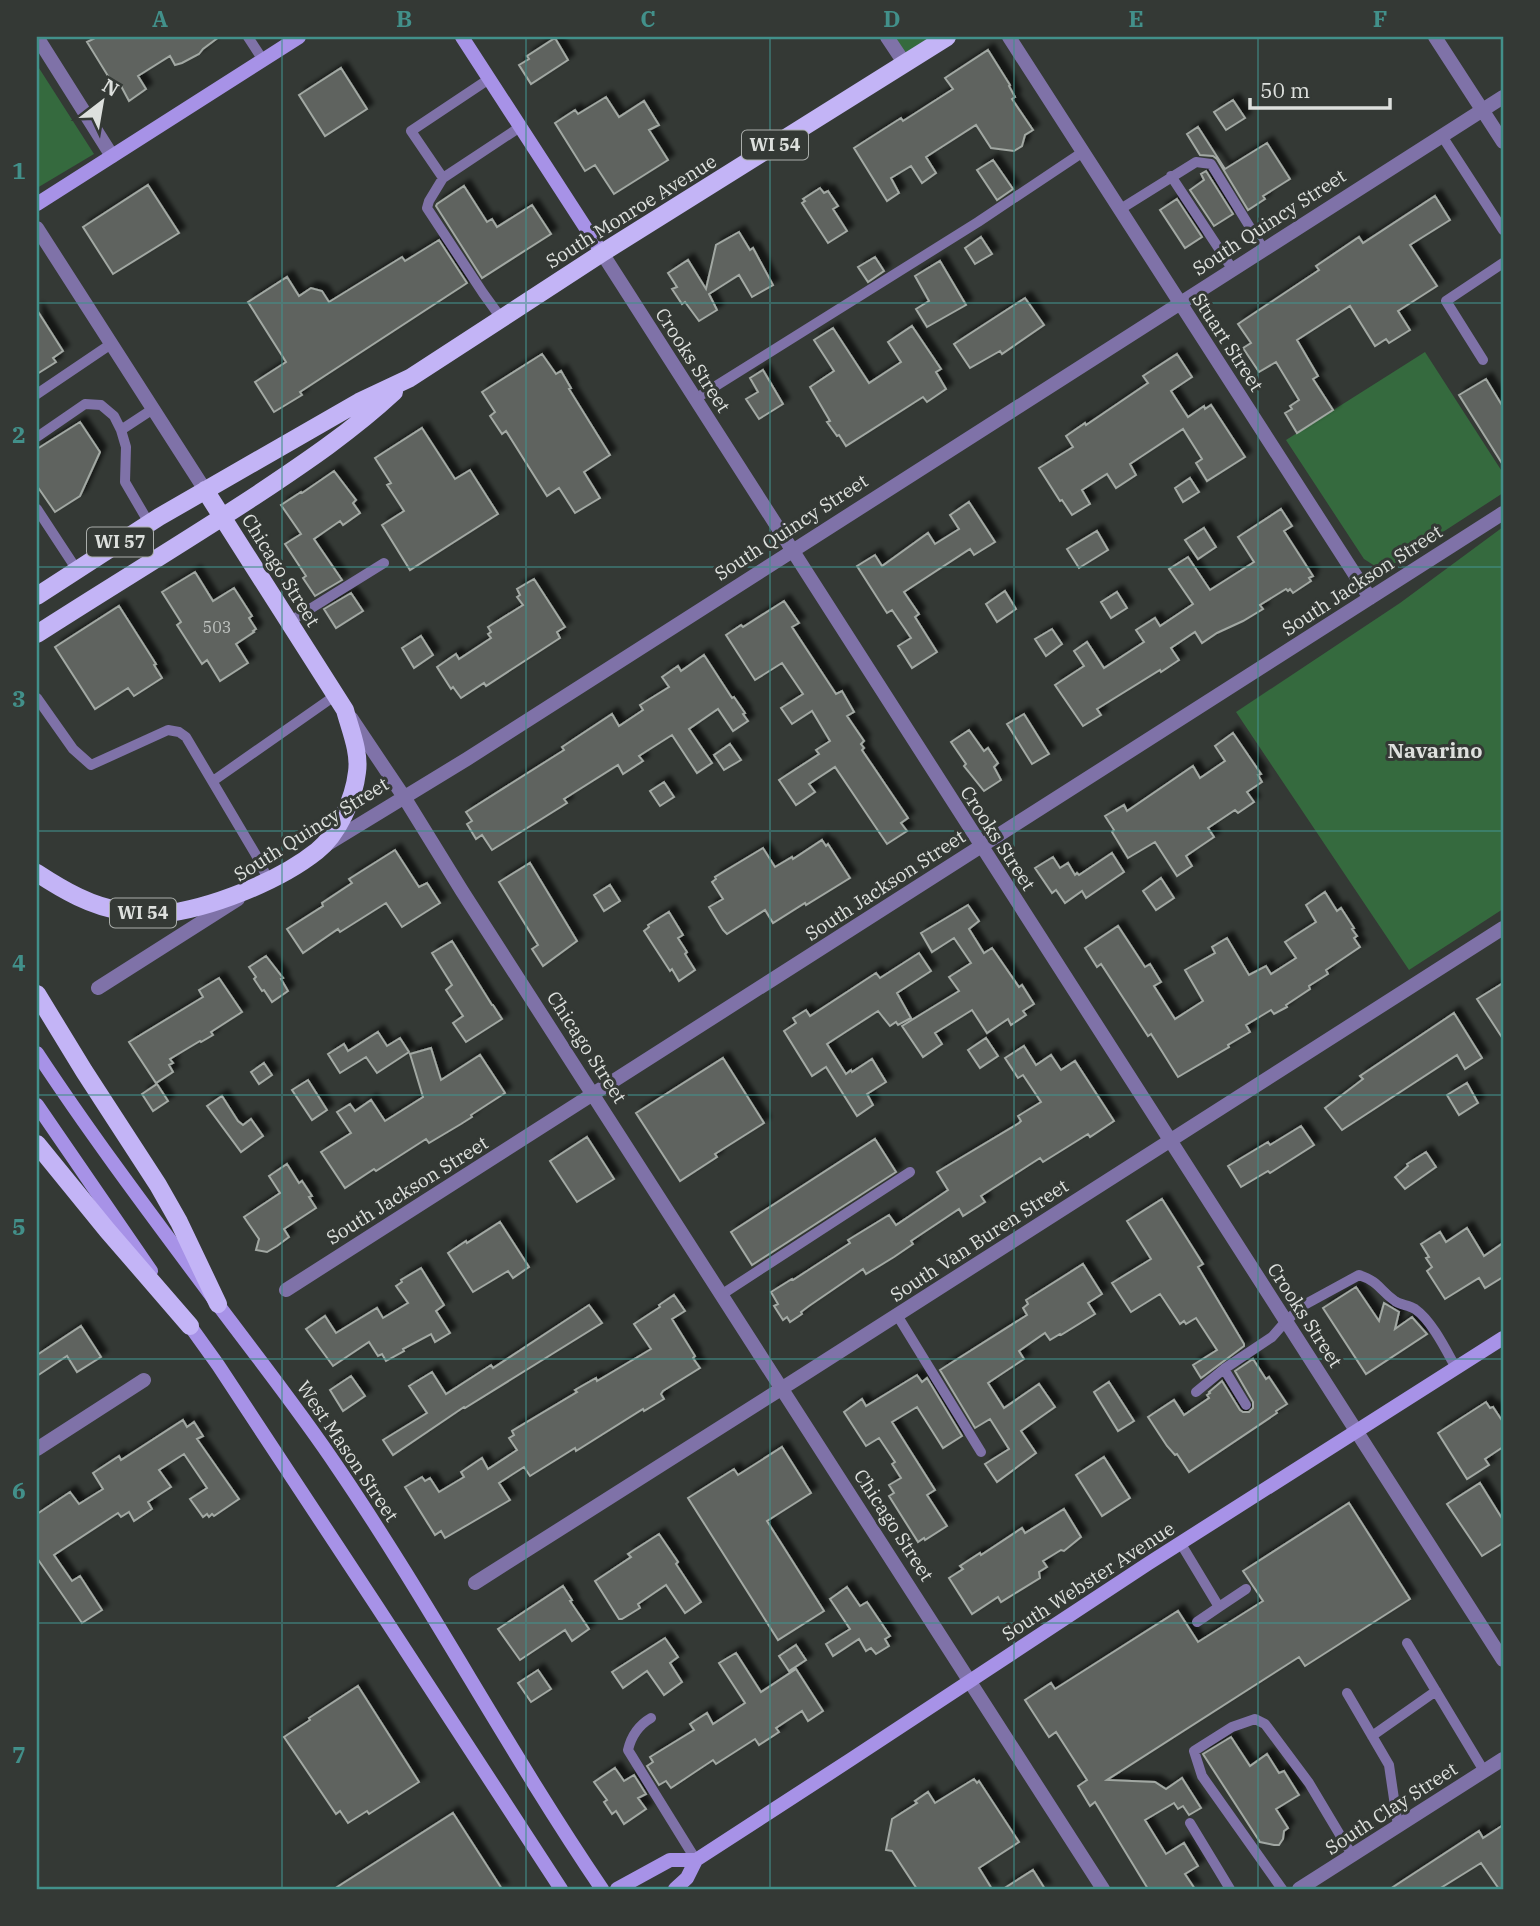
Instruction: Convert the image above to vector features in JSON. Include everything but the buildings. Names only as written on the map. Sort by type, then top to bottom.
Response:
[{"type":"main road","points":[[37,204],[299,37]]},
{"type":"main road","name":"Crooks Street","points":[[462,37],[601,253]]},
{"type":"main road","name":"South Monroe Avenue","points":[[37,596],[205,490],[359,402],[410,378],[601,253],[947,37]]},
{"type":"main road","name":"South Monroe Avenue","points":[[37,634],[325,450],[410,378]]},
{"type":"main road","name":"Chicago Street","points":[[205,490],[341,703]]},
{"type":"main road","name":"WI 54","points":[[317,851],[326,842],[350,799],[358,769],[355,745],[341,703]]},
{"type":"main road","name":"South Quincy Street","points":[[262,885],[317,851]]},
{"type":"main road","name":"WI 54","points":[[37,873],[64,891],[94,904],[121,911],[158,914],[196,907],[262,885]]},
{"type":"main road","points":[[37,994],[158,1185],[218,1304]]},
{"type":"main road","name":"West Mason Street","points":[[37,1053],[75,1112],[252,1346],[344,1477],[414,1585],[540,1795],[602,1889]]},
{"type":"main road","points":[[37,1105],[218,1365],[561,1889]]},
{"type":"main road","points":[[37,1144],[190,1326]]},
{"type":"main road","name":"South Webster Avenue","points":[[675,1889],[687,1878],[696,1860],[1503,1338]]},
{"type":"main road","name":"South Webster Avenue","points":[[617,1889],[670,1860],[696,1860]]},
{"type":"street","points":[[37,37],[112,156]]},
{"type":"street","points":[[887,37],[905,64]]},
{"type":"street","name":"Stuart Street","points":[[1009,37],[1370,598]]},
{"type":"street","points":[[1435,37],[1503,142]]},
{"type":"street","name":"South Quincy Street","points":[[317,851],[467,759],[1503,97]]},
{"type":"street","name":"Chicago Street","points":[[37,228],[205,490]]},
{"type":"street","name":"Crooks Street","points":[[601,253],[1503,1660]]},
{"type":"street","name":"South Jackson Street","points":[[286,1290],[1503,513]]},
{"type":"street","name":"Chicago Street","points":[[341,703],[404,797],[1103,1889]]},
{"type":"street","name":"South Quincy Street","points":[[98,988],[262,885]]},
{"type":"street","name":"South Van Buren Street","points":[[475,1583],[1503,928]]},
{"type":"street","points":[[37,1449],[144,1380]]},
{"type":"street","name":"South Clay Street","points":[[1299,1889],[1503,1759]]},
{"type":"lane","points":[[247,37],[263,60]]},
{"type":"lane","points":[[443,178],[411,131],[489,79]]},
{"type":"lane","points":[[502,318],[428,208],[429,201],[443,178],[520,127]]},
{"type":"lane","points":[[1442,136],[1503,230]]},
{"type":"lane","points":[[695,400],[978,222],[1083,152]]},
{"type":"lane","points":[[1119,210],[1196,162],[1211,164],[1264,250]]},
{"type":"lane","points":[[1171,176],[1233,270]]},
{"type":"lane","points":[[1483,360],[1446,301],[1503,263]]},
{"type":"lane","points":[[37,394],[111,344]]},
{"type":"lane","points":[[37,437],[85,404],[101,405],[114,416],[121,430],[126,447],[125,482],[149,523]]},
{"type":"lane","points":[[121,430],[153,409]]},
{"type":"lane","points":[[37,509],[77,570]]},
{"type":"lane","points":[[289,621],[384,563]]},
{"type":"lane","points":[[37,698],[73,749],[91,765],[168,730],[186,737],[257,855],[262,885]]},
{"type":"lane","points":[[213,781],[341,703]]},
{"type":"lane","points":[[722,1295],[910,1172]]},
{"type":"lane","points":[[1196,1392],[1272,1336],[1304,1305],[1359,1275],[1373,1280],[1396,1302],[1413,1307],[1424,1318],[1456,1368]]},
{"type":"lane","points":[[897,1315],[981,1452]]},
{"type":"lane","points":[[1224,1370],[1246,1405]]},
{"type":"lane","points":[[1181,1544],[1219,1607]]},
{"type":"lane","points":[[1197,1622],[1247,1590]]},
{"type":"lane","points":[[1407,1643],[1484,1771]]},
{"type":"lane","points":[[1372,1736],[1436,1691]]},
{"type":"lane","points":[[1347,1693],[1389,1765],[1398,1826]]},
{"type":"lane","points":[[651,1718],[636,1731],[628,1750],[696,1860]]},
{"type":"lane","points":[[1282,1889],[1202,1776],[1194,1751],[1232,1727],[1255,1719],[1265,1724],[1308,1783],[1352,1855]]},
{"type":"lane","points":[[1190,1823],[1230,1889]]},
{"type":"green space","points":[[887,37],[947,37],[905,64]]},
{"type":"green space","points":[[37,65],[94,154],[37,188]]},
{"type":"green space","points":[[1425,352],[1503,473],[1503,493],[1392,565],[1378,568],[1364,559],[1286,440]]},
{"type":"green space","points":[[1503,527],[1503,909],[1409,970],[1236,712],[1400,603]]},
{"type":"district","name":"Navarino","points":[[1435,751]]}]
